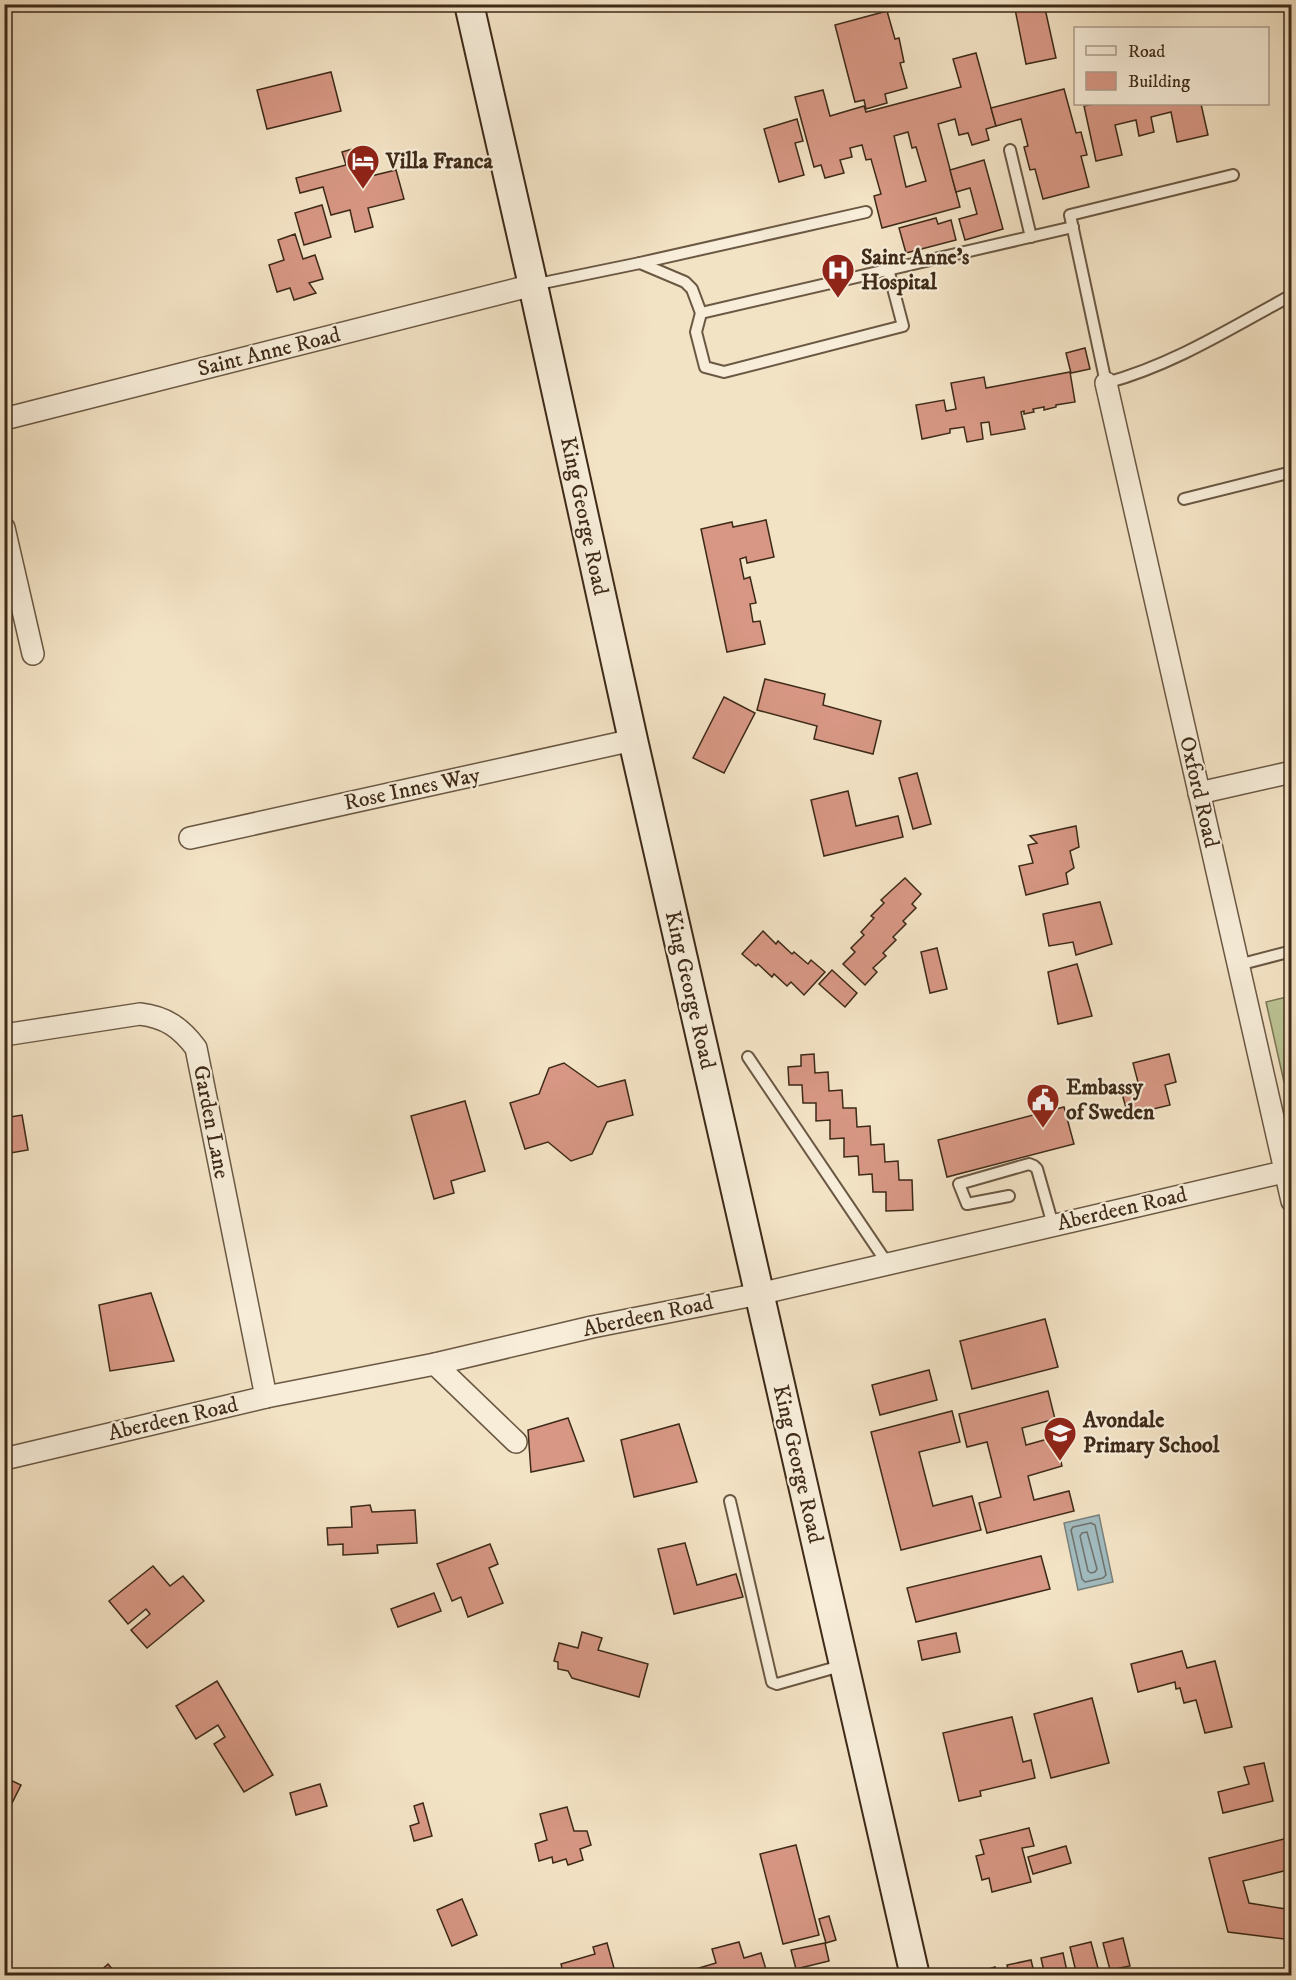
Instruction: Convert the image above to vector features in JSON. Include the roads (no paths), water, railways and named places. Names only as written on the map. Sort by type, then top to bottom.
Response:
[{"type":"main road","name":"King George Road","points":[[469,4],[633,740],[915,1976]]},
{"type":"street","name":"Saint Anne Road","points":[[4,418],[533,285]]},
{"type":"street","name":"Oxford Road","points":[[1106,383],[1238,965],[1288,1171],[1292,1201]]},
{"type":"street","points":[[4,528],[33,654]]},
{"type":"street","name":"Rose Innes Way","points":[[190,838],[633,740]]},
{"type":"street","points":[[1199,794],[1292,772]]},
{"type":"street","name":"Garden Lane","points":[[4,1035],[140,1014],[156,1016],[171,1022],[185,1033],[196,1048],[267,1397]]},
{"type":"street","name":"Aberdeen Road","points":[[4,1459],[267,1397],[435,1364],[592,1327],[759,1294],[1288,1171]]},
{"type":"street","points":[[435,1364],[516,1442]]},
{"type":"lane","points":[[1010,150],[1031,237]]},
{"type":"lane","points":[[1233,175],[1070,215],[1106,383],[1139,374],[1193,350],[1292,294]]},
{"type":"lane","points":[[533,285],[867,212]]},
{"type":"lane","points":[[701,314],[888,268],[1073,227]]},
{"type":"lane","points":[[640,263],[685,282],[693,289],[701,314],[696,332],[705,368],[724,372],[903,326],[888,268]]},
{"type":"lane","points":[[1184,499],[1292,472]]},
{"type":"lane","points":[[1238,965],[1292,951]]},
{"type":"lane","points":[[748,1057],[887,1263]]},
{"type":"lane","points":[[1009,1196],[966,1204],[959,1184],[1029,1164],[1034,1166],[1053,1225]]},
{"type":"lane","points":[[730,1501],[772,1682],[777,1684],[844,1665]]},
{"type":"water","points":[[1099,1515],[1113,1582],[1078,1590],[1064,1523]]},
{"type":"place","name":"Villa Franca","points":[[363,190]]},
{"type":"place","name":"Saint Anne's Hospital","points":[[838,299]]},
{"type":"place","name":"Embassy of Sweden","points":[[1043,1129]]},
{"type":"place","name":"Avondale Primary School","points":[[1060,1462]]}]
